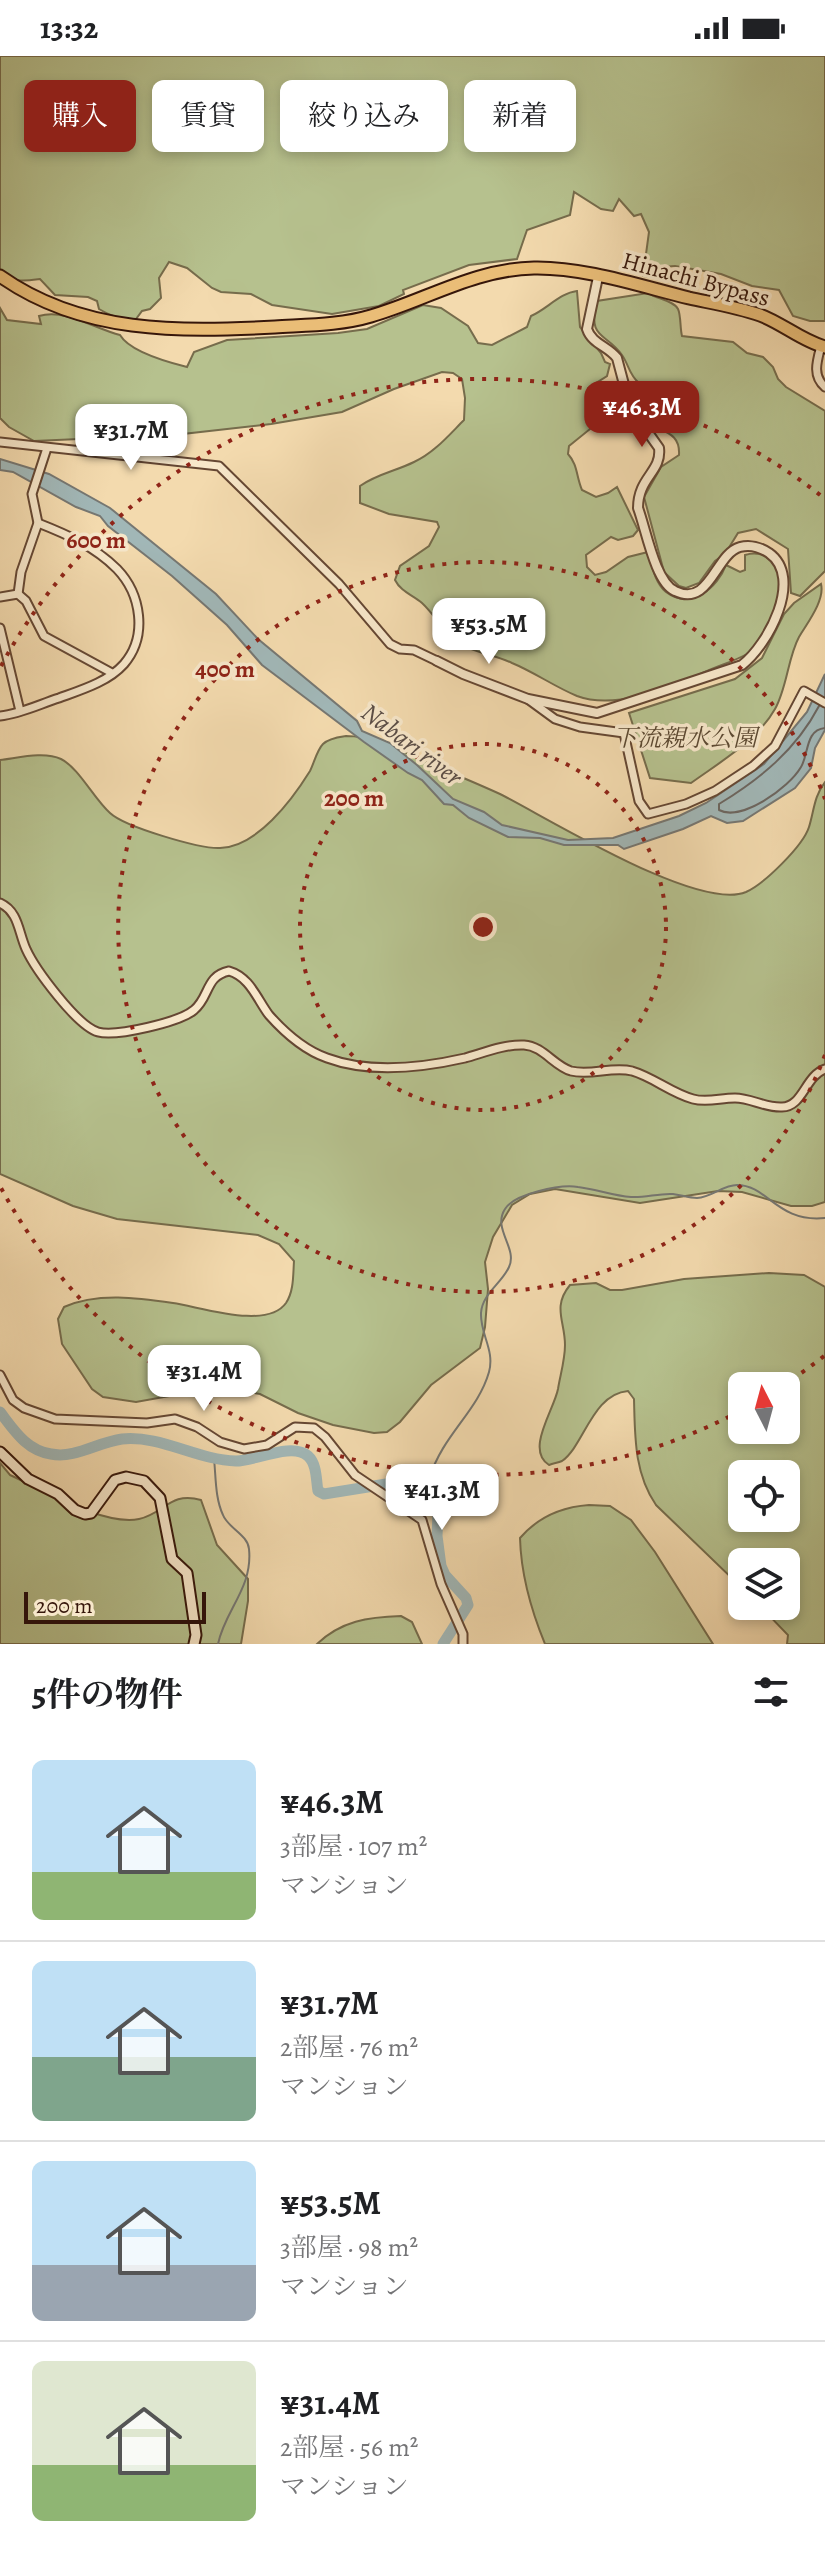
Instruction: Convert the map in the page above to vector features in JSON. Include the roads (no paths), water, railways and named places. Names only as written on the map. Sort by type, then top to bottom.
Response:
[{"type":"highway","name":"Hinachi Bypass","points":[[0,276],[62,310],[120,324],[177,330],[327,324],[370,317],[484,274],[509,269],[557,269],[760,315],[823,347]]},
{"type":"main road","points":[[0,1452],[28,1479],[58,1494],[75,1510],[85,1514],[91,1513],[115,1480],[138,1478],[155,1491],[163,1509],[172,1559],[187,1573],[196,1635],[194,1644]]},
{"type":"street","points":[[0,442],[219,466],[330,575],[390,644],[400,649],[414,650],[463,674],[528,699],[597,713],[742,665],[763,643],[780,604],[784,584],[780,563],[765,550],[751,546],[732,551],[701,590],[683,594],[665,584],[638,508],[640,490],[657,466],[659,448],[630,407],[622,366],[612,351],[596,342],[587,329],[598,277]]},
{"type":"street","points":[[823,347],[816,367],[819,381],[825,387]]},
{"type":"street","points":[[18,594],[21,572],[38,523],[32,494],[47,448]]},
{"type":"street","points":[[0,716],[89,687],[112,673],[128,657],[139,631],[139,612],[133,593],[116,568],[73,537],[38,523]]},
{"type":"street","points":[[0,597],[18,594]]},
{"type":"street","points":[[18,594],[26,601],[44,636],[112,673]]},
{"type":"street","points":[[0,628],[20,711]]},
{"type":"street","points":[[528,699],[555,719],[580,727],[624,733],[639,801],[648,814],[686,804],[753,766],[775,746],[804,691],[825,703]]},
{"type":"street","points":[[0,903],[14,913],[32,960],[79,1019],[100,1032],[121,1032],[184,1016],[198,1006],[213,979],[229,971],[246,981],[268,1013],[295,1040],[324,1057],[365,1067],[450,1061],[527,1045],[540,1050],[568,1070],[584,1073],[616,1069],[632,1071],[690,1098],[703,1101],[746,1099],[778,1108],[796,1102],[813,1075],[825,1069]]},
{"type":"street","points":[[0,1375],[13,1400],[24,1408],[55,1419],[147,1423],[175,1419],[197,1427],[220,1442],[244,1449],[267,1445],[295,1427],[314,1428],[355,1475],[422,1520],[463,1644]]},
{"type":"water","points":[[0,459],[49,474],[110,508],[216,594],[258,639],[357,721],[362,731],[390,743],[453,799],[484,812],[502,825],[568,840],[613,838],[679,816],[706,803],[764,764],[807,712],[825,674],[825,730],[815,748],[811,768],[795,788],[743,821],[727,823],[711,816],[624,849],[618,845],[564,845],[540,838],[508,837],[469,818],[453,805],[444,804],[422,780],[364,742],[262,665],[227,625],[100,516],[76,507],[13,472],[0,470]]},
{"type":"waterway","points":[[430,1477],[443,1449],[477,1399],[489,1372],[490,1356],[481,1313],[488,1294],[506,1273],[511,1260],[501,1224],[505,1209],[510,1204],[538,1191],[560,1187],[578,1187],[631,1197],[673,1194],[697,1198],[737,1185],[757,1191],[795,1215],[825,1218]]},
{"type":"waterway","points":[[0,1412],[28,1444],[51,1454],[69,1454],[122,1439],[151,1441],[222,1460],[244,1460],[283,1451],[301,1452],[311,1459],[318,1491],[324,1494],[430,1477],[437,1484],[439,1492],[437,1536],[441,1566],[468,1605],[443,1644]]},
{"type":"waterway","points":[[214,1459],[220,1508],[249,1549],[247,1576],[218,1644]]},
{"type":"park label","name":"下流親水公園","points":[[685,738]]},
{"type":"water label","name":"Nabari river","points":[[412,744]]}]
